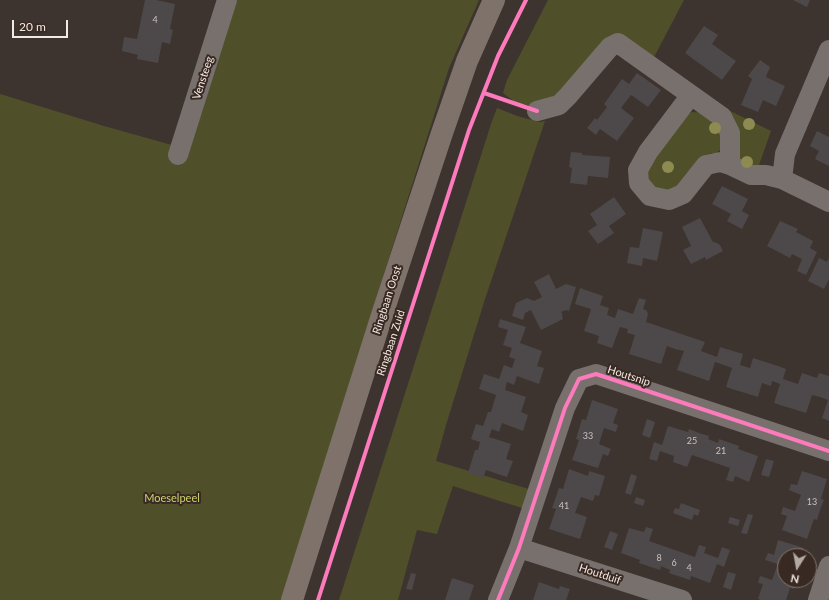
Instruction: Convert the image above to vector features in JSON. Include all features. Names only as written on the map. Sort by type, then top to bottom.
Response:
[{"type":"main road","name":"Ringbaan Oost","points":[[292,600],[382,315],[441,136],[467,61],[493,2]]},
{"type":"street","name":"Vensteeg","points":[[178,155],[227,0]]},
{"type":"street","points":[[537,112],[558,105],[568,96],[610,47],[618,43],[722,117],[730,133],[730,165]]},
{"type":"street","points":[[782,179],[786,154],[829,50]]},
{"type":"street","points":[[691,95],[648,152],[638,170],[639,183],[650,196],[669,200],[683,194],[706,165],[720,162],[751,175],[766,175],[782,179],[829,202]]},
{"type":"street","name":"Houtsnip","points":[[498,600],[519,548],[565,408],[579,379],[596,374],[829,450]]},
{"type":"street","name":"Houtduif","points":[[519,548],[682,600]]},
{"type":"street","points":[[818,600],[829,566]]},
{"type":"green space","name":"Moeselpeel","points":[[232,0],[479,0],[449,68],[281,600],[0,600],[0,94],[186,149]]},
{"type":"green space","points":[[548,0],[684,0],[654,57],[631,41],[560,102],[536,107],[516,103],[503,93],[507,80]]},
{"type":"green space","points":[[720,106],[771,131],[759,165],[756,169],[742,164]]},
{"type":"green space","points":[[497,108],[517,116],[540,122],[545,121],[485,299],[436,461],[532,490],[525,509],[453,486],[437,534],[417,530],[398,600],[339,600],[492,121]]},
{"type":"green space","points":[[692,112],[705,113],[723,131],[722,149],[715,153],[705,155],[677,188],[670,192],[655,190],[647,179],[648,165],[687,115]]},
{"type":"building","points":[[145,0],[156,0],[175,4],[170,29],[173,30],[170,44],[162,42],[158,63],[137,59],[138,55],[122,51],[124,37],[137,39]]},
{"type":"building","points":[[793,0],[810,0],[807,7]]},
{"type":"building","points":[[704,26],[718,35],[712,44],[736,61],[722,80],[685,53]]},
{"type":"building","points":[[760,60],[770,67],[766,77],[785,86],[776,106],[763,100],[758,112],[741,105],[752,79],[748,76]]},
{"type":"building","points":[[637,73],[661,90],[648,107],[631,95],[621,108],[634,118],[617,141],[600,129],[596,135],[587,128],[595,118],[597,120],[607,107],[604,104],[622,79],[629,84]]},
{"type":"building","points":[[817,131],[829,137],[829,166],[815,159],[819,151],[810,146]]},
{"type":"building","points":[[571,152],[582,153],[582,155],[610,157],[608,178],[588,176],[587,185],[570,183],[572,168],[569,167]]},
{"type":"building","points":[[722,186],[748,199],[742,211],[749,215],[742,229],[727,221],[731,214],[712,204]]},
{"type":"building","points":[[614,197],[626,214],[609,226],[614,233],[598,244],[588,231],[597,225],[590,214]]},
{"type":"building","points":[[700,218],[713,242],[720,245],[723,251],[706,260],[705,257],[691,264],[683,250],[691,246],[682,227]]},
{"type":"building","points":[[780,221],[798,229],[796,232],[813,241],[810,248],[817,252],[806,275],[797,271],[802,259],[792,254],[790,258],[767,246]]},
{"type":"building","points":[[643,228],[663,232],[657,261],[643,258],[642,266],[627,263],[630,247],[639,248]]},
{"type":"building","points":[[819,258],[827,262],[829,258],[829,279],[824,289],[808,281]]},
{"type":"building","points":[[549,274],[556,289],[566,284],[576,287],[569,311],[566,310],[561,312],[563,319],[541,330],[531,310],[525,313],[523,320],[512,316],[516,303],[527,298],[534,301],[542,297],[534,282]]},
{"type":"building","points":[[580,288],[603,296],[600,305],[609,308],[607,315],[615,318],[618,309],[633,314],[639,298],[646,300],[643,309],[646,310],[648,314],[646,322],[705,342],[701,351],[717,357],[720,347],[743,354],[740,365],[750,368],[753,358],[778,366],[786,369],[783,379],[798,384],[802,373],[817,378],[819,373],[829,376],[829,421],[822,418],[828,400],[820,397],[812,395],[806,413],[774,403],[780,384],[772,381],[771,386],[762,383],[758,397],[726,387],[732,368],[715,362],[709,381],[677,370],[684,351],[667,346],[661,364],[629,354],[635,335],[627,333],[628,329],[620,327],[612,348],[597,343],[599,336],[584,331],[591,309],[575,304]]},
{"type":"building","points":[[500,319],[526,327],[520,343],[542,351],[537,366],[544,368],[539,384],[517,376],[514,385],[507,382],[505,390],[526,397],[521,412],[528,415],[523,431],[502,423],[499,432],[492,429],[489,437],[511,444],[506,459],[513,461],[507,477],[486,470],[483,478],[468,473],[475,450],[478,450],[480,442],[471,439],[476,424],[483,426],[488,412],[491,412],[496,395],[479,389],[484,374],[499,379],[504,365],[512,368],[515,359],[509,357],[512,348],[503,345],[508,330],[498,327]]},
{"type":"building","points":[[592,400],[618,409],[613,423],[618,425],[616,432],[604,428],[599,444],[611,449],[608,456],[603,454],[598,468],[572,460],[579,440],[576,439],[582,419],[586,420]]},
{"type":"building","points":[[647,419],[655,422],[650,438],[642,435]]},
{"type":"building","points":[[668,426],[688,432],[689,429],[709,436],[708,439],[718,443],[719,439],[739,446],[738,449],[758,456],[749,482],[735,476],[733,482],[726,480],[730,468],[692,455],[687,467],[673,462],[674,456],[660,451],[657,461],[649,459],[654,442],[662,445]]},
{"type":"building","points":[[766,459],[774,461],[769,477],[761,475]]},
{"type":"building","points":[[569,469],[588,476],[589,471],[605,476],[599,496],[595,495],[593,501],[581,497],[575,513],[587,517],[580,539],[549,529],[556,509],[552,508],[559,488],[563,489]]},
{"type":"building","points":[[802,471],[827,479],[821,499],[824,500],[817,520],[814,519],[807,539],[782,530],[787,516],[781,514],[783,507],[795,511],[801,495],[789,490],[791,484],[797,485]]},
{"type":"building","points":[[631,474],[637,476],[631,495],[625,493]]},
{"type":"building","points":[[636,497],[645,500],[643,506],[634,503]]},
{"type":"building","points":[[681,503],[700,510],[698,516],[694,514],[692,520],[673,513],[675,508],[679,509]]},
{"type":"building","points":[[748,514],[753,515],[747,534],[741,533]]},
{"type":"building","points":[[730,517],[740,520],[738,526],[728,523]]},
{"type":"building","points":[[646,527],[653,529],[649,541],[695,557],[699,545],[706,547],[704,553],[718,558],[722,547],[730,550],[724,567],[717,564],[710,583],[691,576],[690,580],[669,573],[670,570],[661,566],[660,570],[639,563],[640,560],[621,553],[629,528],[644,532]]},
{"type":"building","points":[[610,531],[618,534],[612,550],[604,547]]},
{"type":"building","points":[[778,540],[804,548],[777,548],[777,564],[765,560],[768,553],[774,555]]},
{"type":"building","points":[[777,567],[777,588],[790,588],[786,600],[758,599],[763,584],[758,583],[760,576],[772,580]]},
{"type":"building","points":[[728,572],[736,574],[731,590],[723,587]]},
{"type":"building","points":[[411,573],[416,574],[412,590],[406,589]]},
{"type":"building","points":[[452,578],[474,585],[469,600],[445,600]]},
{"type":"building","points":[[539,582],[559,589],[560,586],[570,589],[566,600],[533,600]]},
{"type":"cycle path","name":"Ringbaan Zuid","points":[[318,600],[469,130],[498,56],[526,0]]},
{"type":"cycle path","points":[[484,93],[537,111]]},
{"type":"cycle path","points":[[498,600],[519,548],[565,408],[579,379],[596,374],[829,451]]}]
